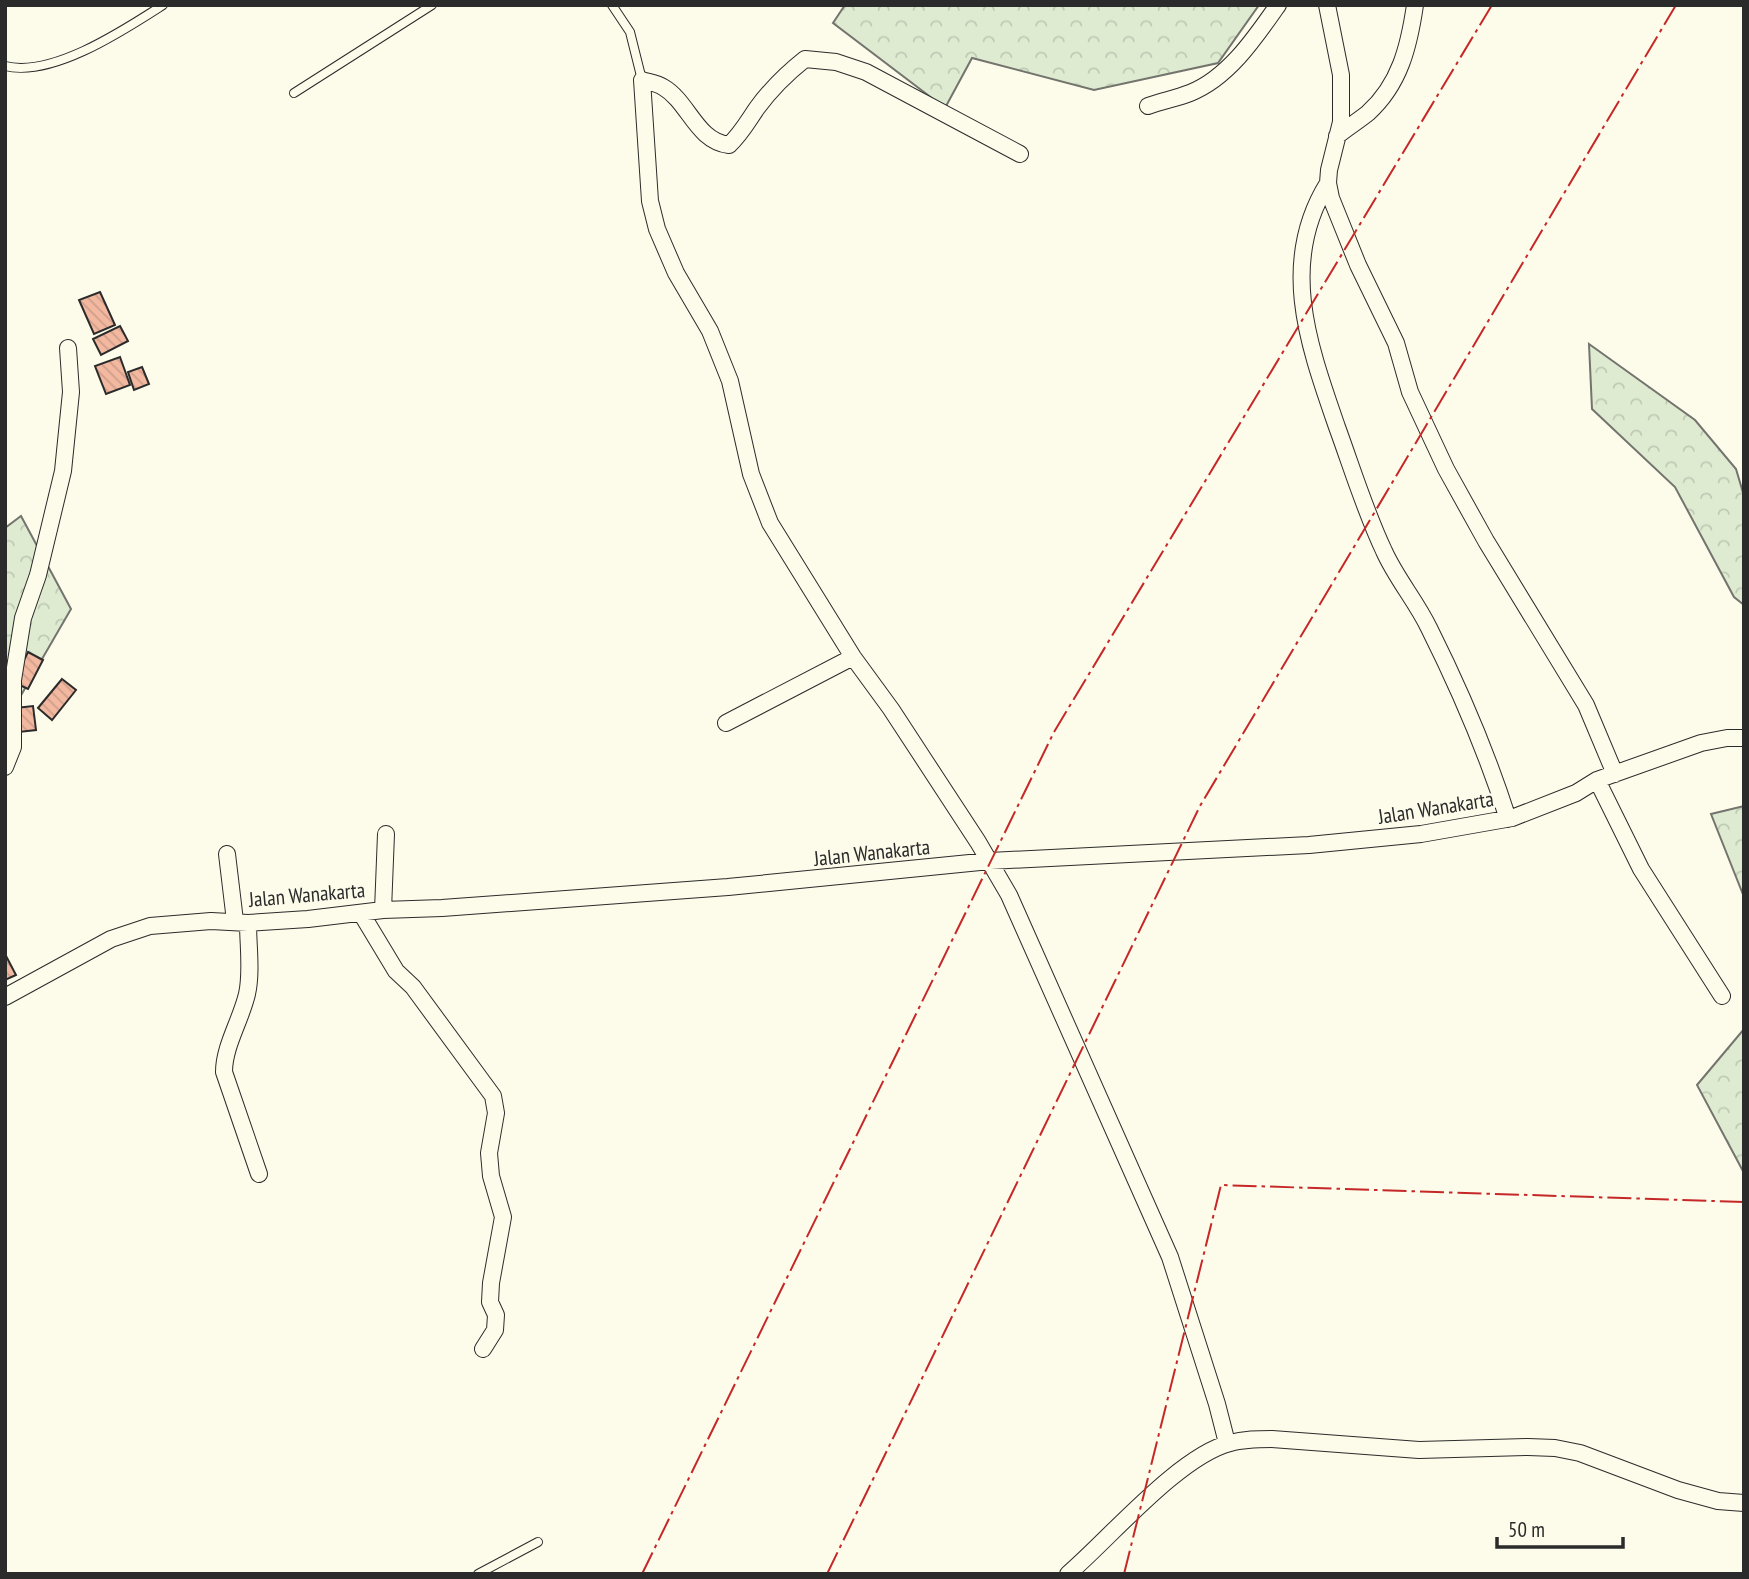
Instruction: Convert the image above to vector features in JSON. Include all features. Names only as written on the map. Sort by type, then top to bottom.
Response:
[{"type":"street","points":[[1148,106],[1192,92],[1222,74],[1264,26],[1278,5]]},
{"type":"street","points":[[1327,5],[1341,75],[1341,122],[1328,184],[1310,219],[1300,286],[1309,344],[1350,466],[1379,540],[1433,636],[1471,717],[1508,818]]},
{"type":"street","points":[[1337,136],[1368,113],[1395,77],[1408,49],[1415,5]]},
{"type":"street","points":[[1020,154],[866,72],[836,62],[805,59],[783,76],[729,145],[719,144],[706,135],[675,97],[662,86],[642,80],[650,201],[657,229],[676,273],[710,331],[730,381],[751,474],[769,523],[853,657],[891,709],[990,861],[1014,904],[1095,1091],[1158,1226],[1191,1321],[1227,1443]]},
{"type":"street","points":[[1328,184],[1358,265],[1396,343],[1410,392],[1436,448],[1486,541],[1586,705],[1615,774]]},
{"type":"street","points":[[5,766],[13,747],[13,680],[23,618],[37,575],[63,471],[71,391],[68,348]]},
{"type":"street","points":[[726,723],[853,657]]},
{"type":"street","name":"Jalan Wanakarta","points":[[5,997],[129,932],[150,926],[688,891],[990,861],[1309,845],[1422,834],[1508,818],[1552,804],[1597,780],[1701,743],[1744,738]]},
{"type":"street","points":[[1597,780],[1641,869],[1722,996]]},
{"type":"street","points":[[383,910],[386,834]]},
{"type":"street","points":[[227,854],[242,922],[248,991],[238,1027],[224,1057],[224,1072],[259,1174]]},
{"type":"street","points":[[362,913],[397,971],[413,987],[493,1096],[496,1112],[489,1153],[491,1176],[503,1217],[491,1283],[490,1302],[496,1315],[495,1330],[483,1349]]},
{"type":"street","points":[[1068,1574],[1182,1469],[1227,1443],[1250,1439],[1419,1450],[1555,1448],[1580,1453],[1678,1490],[1718,1501],[1744,1503]]},
{"type":"lane","points":[[5,66],[32,68],[68,58],[163,5]]},
{"type":"lane","points":[[294,93],[432,5]]},
{"type":"lane","points":[[612,5],[630,32],[642,80]]},
{"type":"lane","points":[[478,1574],[538,1542]]},
{"type":"green space","points":[[845,5],[1259,5],[1218,63],[1094,90],[972,58],[945,108],[833,23]]},
{"type":"green space","points":[[1589,344],[1695,420],[1736,469],[1744,496],[1744,605],[1734,597],[1675,487],[1592,409]]},
{"type":"green space","points":[[21,516],[71,609],[5,727],[5,528]]},
{"type":"green space","points":[[1744,806],[1744,897],[1711,814]]},
{"type":"green space","points":[[1744,1029],[1744,1173],[1697,1085]]},
{"type":"building","points":[[100,292],[115,325],[94,334],[79,300]]},
{"type":"building","points":[[120,326],[128,341],[101,355],[93,339]]},
{"type":"building","points":[[120,357],[130,385],[106,394],[95,366]]},
{"type":"building","points":[[142,367],[149,384],[134,390],[128,372]]},
{"type":"building","points":[[28,652],[43,660],[28,689],[13,682]]},
{"type":"building","points":[[62,679],[76,690],[52,720],[38,708]]},
{"type":"building","points":[[33,706],[36,730],[19,732],[16,708]]},
{"type":"building","points":[[5,954],[16,975],[5,980]]},
{"type":"power","points":[[642,1574],[1054,732],[1492,5]]},
{"type":"power","points":[[827,1574],[1200,806],[1676,5]]},
{"type":"power","points":[[1124,1574],[1221,1185],[1744,1202]]}]
